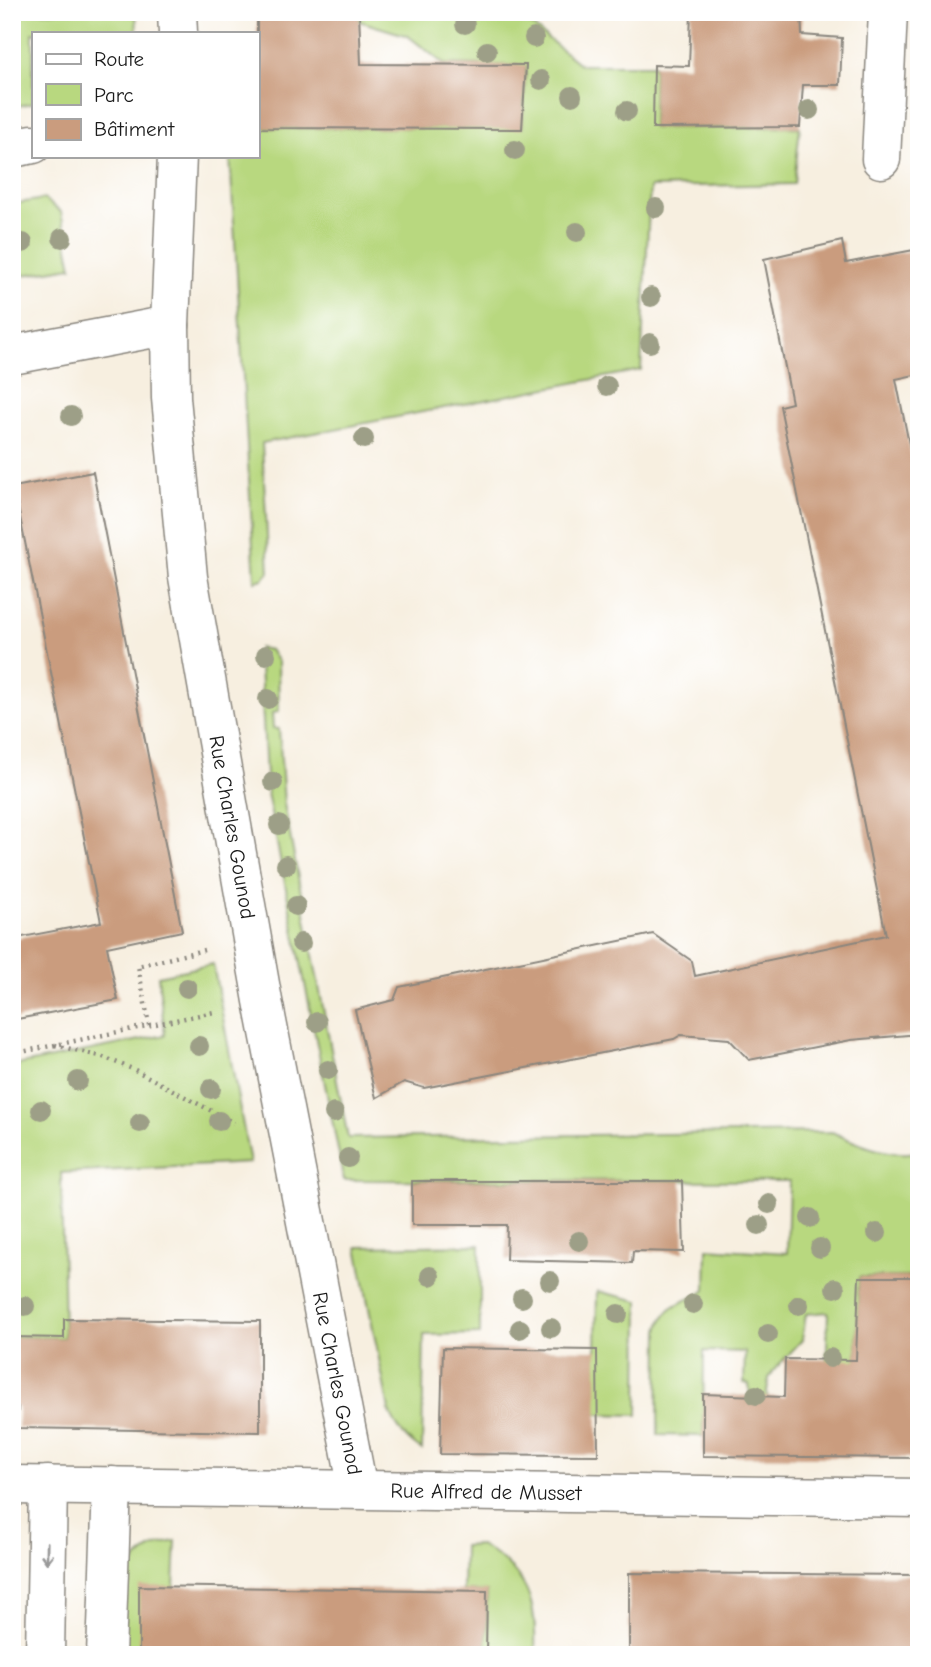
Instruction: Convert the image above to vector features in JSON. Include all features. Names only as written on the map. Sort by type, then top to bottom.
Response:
[{"type":"street","points":[[177,12],[178,32]]},
{"type":"street","points":[[881,159],[888,12]]},
{"type":"street","points":[[12,148],[32,144]]},
{"type":"street","name":"Rue Charles Gounod","points":[[177,158],[170,326],[171,398],[188,577],[263,1001],[358,1489]]},
{"type":"street","points":[[12,355],[170,326]]},
{"type":"street","points":[[30,1485],[45,1655]]},
{"type":"street","name":"Rue Alfred de Musset","points":[[30,1485],[919,1498]]},
{"type":"street","points":[[106,1655],[112,1486]]},
{"type":"path","points":[[149,1025],[138,966],[212,948]]},
{"type":"path","points":[[12,1054],[224,1010]]},
{"type":"path","points":[[55,1045],[103,1057],[135,1070],[230,1119],[240,1128]]},
{"type":"green space","points":[[12,12],[136,12],[137,32],[32,32],[32,103],[12,107]]},
{"type":"green space","points":[[359,12],[515,12],[581,65],[654,65],[653,128],[800,127],[794,184],[650,187],[641,370],[262,443],[269,572],[263,579],[255,581],[230,158],[259,158],[259,128],[522,128],[526,66],[444,64],[408,36],[359,21]]},
{"type":"green space","points":[[44,199],[61,212],[72,267],[12,277],[12,204]]},
{"type":"green space","points":[[259,648],[270,650],[278,662],[279,712],[272,713],[273,728],[279,729],[284,804],[348,1138],[832,1132],[885,1151],[919,1152],[919,1277],[859,1277],[856,1382],[826,1382],[828,1312],[806,1314],[802,1340],[769,1378],[769,1409],[751,1415],[749,1384],[744,1383],[745,1352],[704,1351],[703,1436],[658,1435],[659,1330],[662,1321],[676,1305],[706,1290],[707,1248],[787,1253],[789,1181],[344,1180],[267,793]]},
{"type":"green space","points":[[213,964],[250,1163],[61,1173],[64,1338],[12,1337],[12,1066],[165,1035],[158,976]]},
{"type":"green space","points":[[480,1245],[480,1334],[424,1335],[422,1450],[402,1433],[389,1410],[357,1247]]},
{"type":"green space","points":[[597,1291],[639,1301],[638,1415],[595,1414]]},
{"type":"green space","points":[[176,1541],[174,1587],[139,1655],[116,1655],[120,1600],[130,1568],[140,1556],[155,1547]]},
{"type":"green space","points":[[480,1545],[510,1566],[527,1590],[534,1619],[535,1655],[486,1655],[487,1592],[463,1591],[464,1546]]},
{"type":"building","points":[[257,12],[359,12],[361,64],[526,65],[522,129],[259,128]]},
{"type":"building","points":[[691,12],[801,12],[802,35],[842,38],[840,85],[803,85],[800,127],[653,128],[654,65],[689,66]]},
{"type":"building","points":[[842,241],[846,263],[919,249],[919,374],[896,379],[919,494],[919,1034],[851,1040],[749,1060],[729,1039],[681,1035],[674,1039],[424,1088],[404,1082],[376,1098],[355,1010],[394,1000],[399,987],[653,934],[692,961],[695,976],[886,935],[780,406],[792,403],[764,259]]},
{"type":"building","points":[[93,472],[182,931],[107,947],[118,1000],[12,1020],[12,939],[101,922],[14,487]]},
{"type":"building","points":[[412,1181],[682,1181],[684,1252],[633,1251],[632,1263],[506,1260],[507,1225],[412,1225]]},
{"type":"building","points":[[859,1277],[919,1277],[919,1458],[703,1456],[703,1394],[784,1397],[785,1359],[856,1360]]},
{"type":"building","points":[[64,1319],[260,1321],[260,1432],[18,1428],[18,1407],[12,1407],[12,1337],[64,1338]]},
{"type":"building","points":[[443,1348],[597,1350],[598,1455],[440,1454]]},
{"type":"building","points":[[629,1573],[919,1575],[919,1655],[629,1655]]},
{"type":"building","points":[[139,1586],[487,1591],[486,1655],[139,1655]]}]
